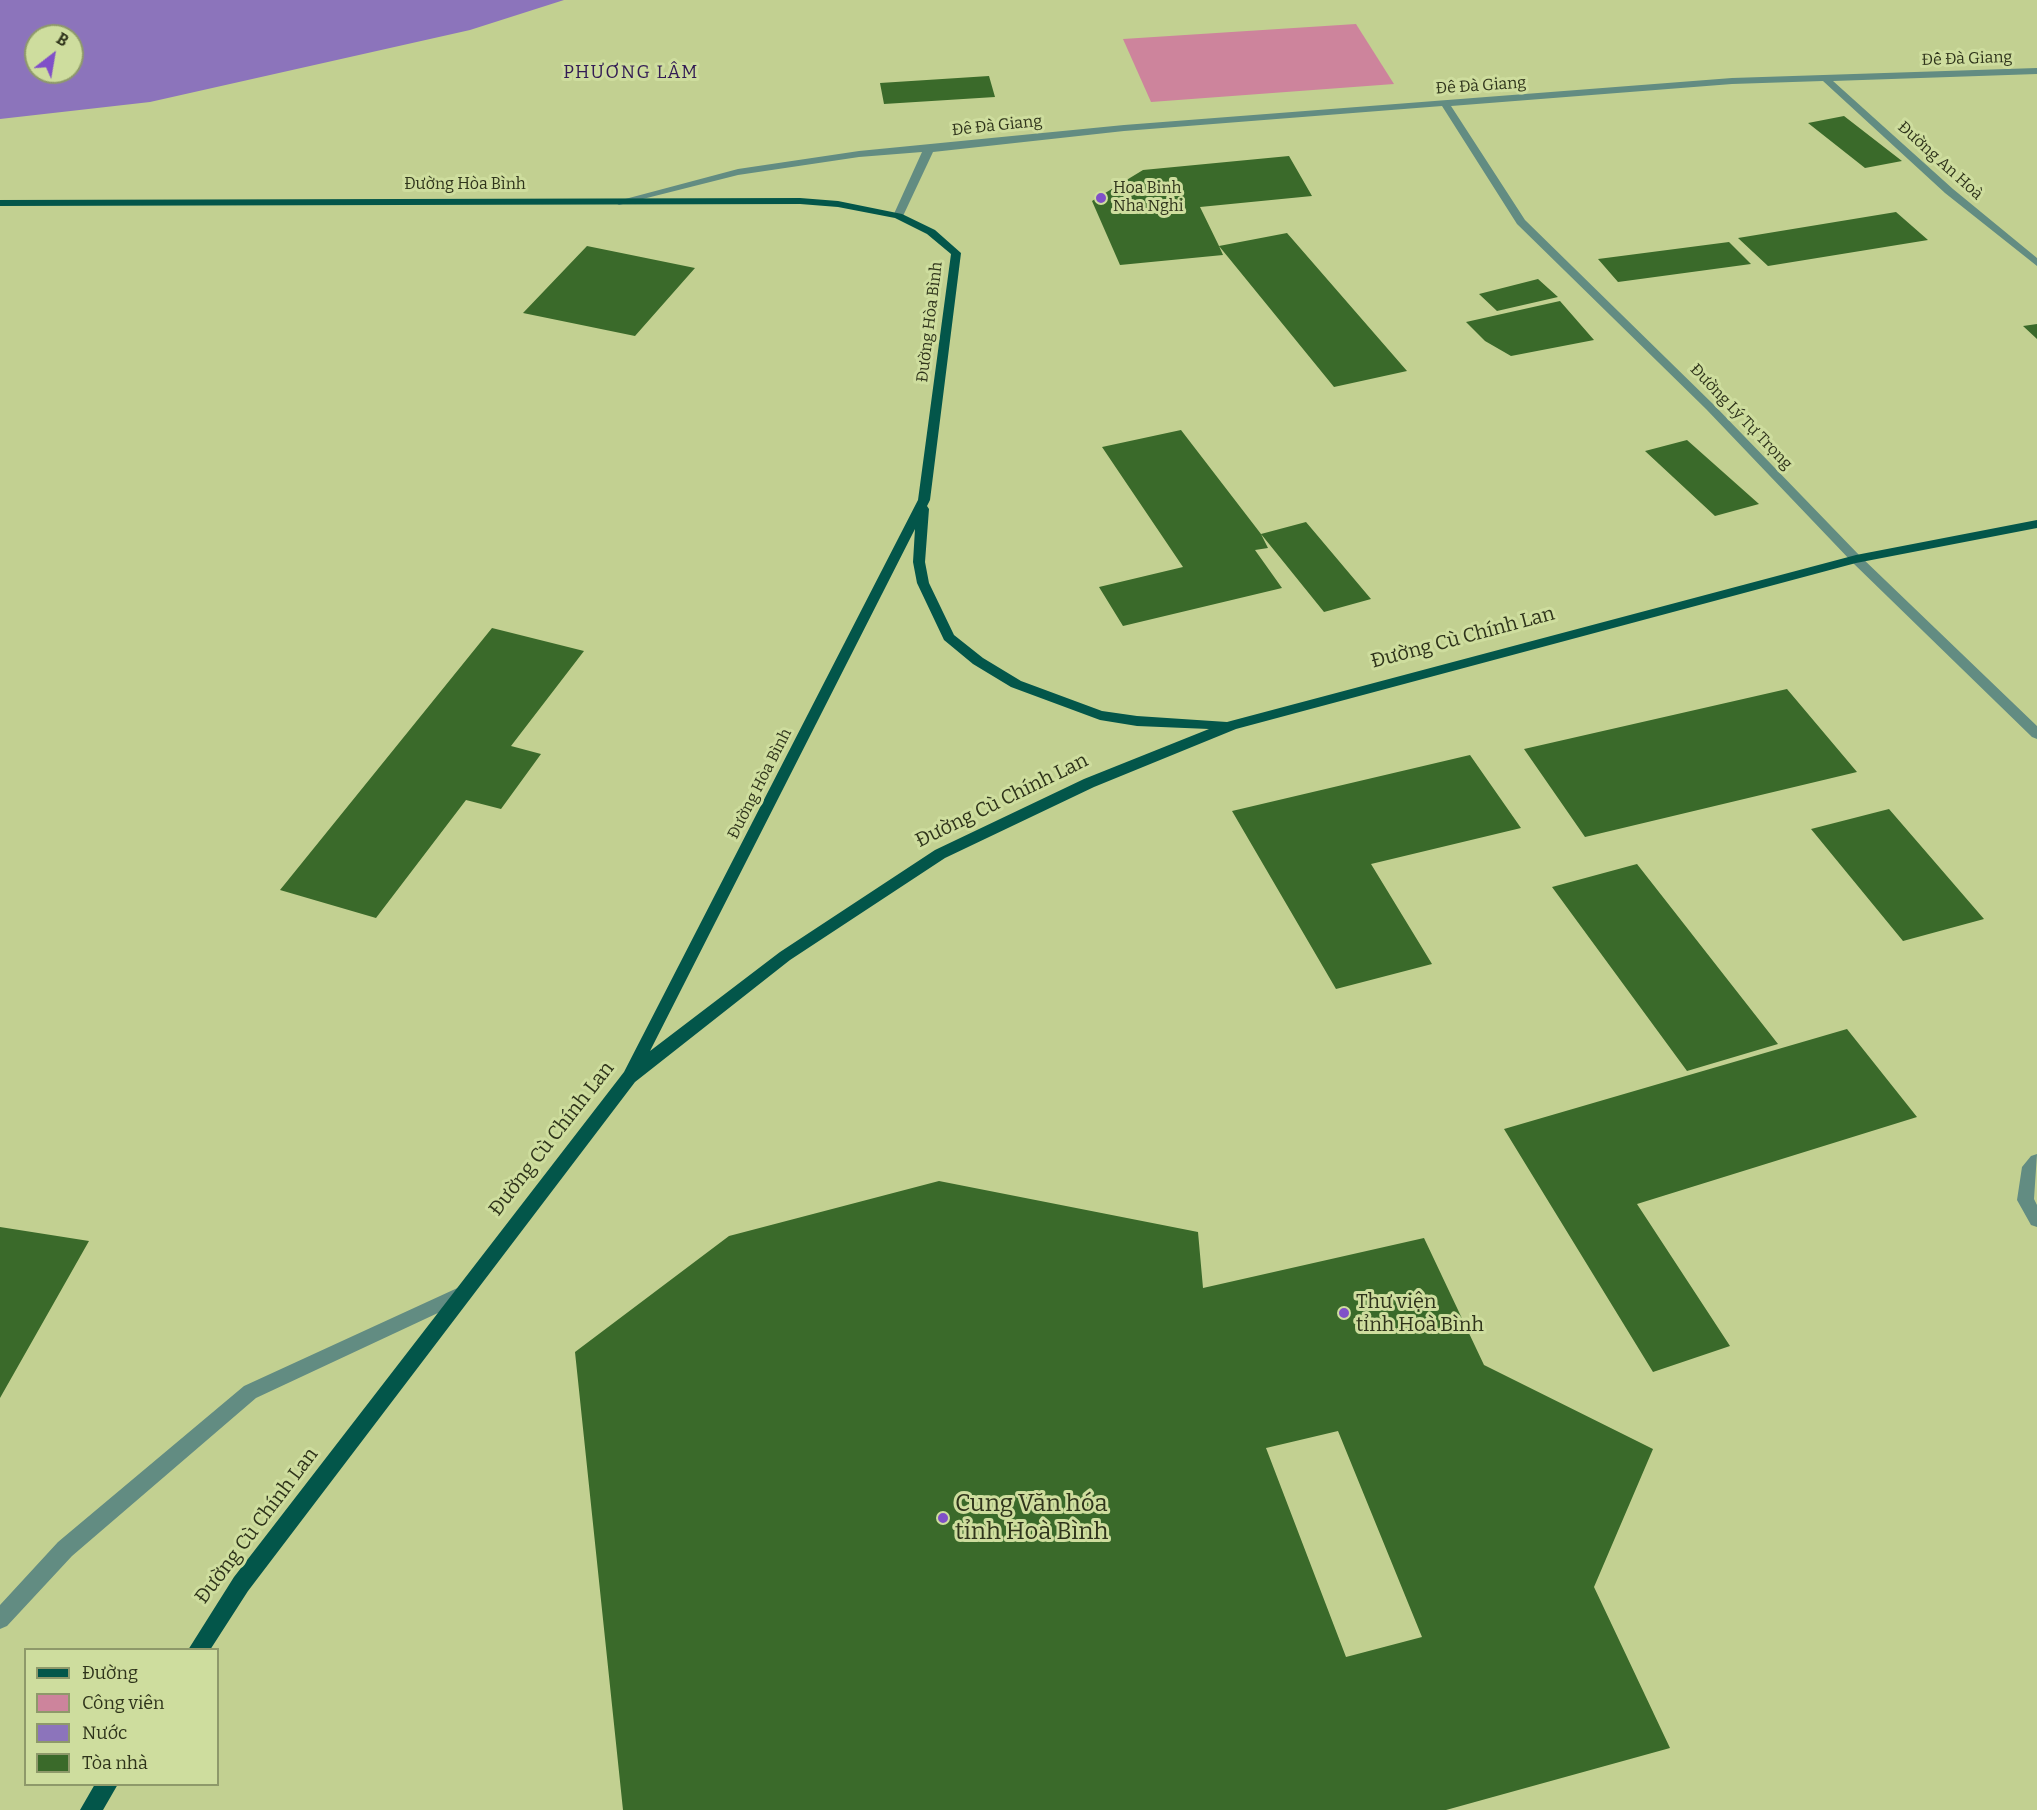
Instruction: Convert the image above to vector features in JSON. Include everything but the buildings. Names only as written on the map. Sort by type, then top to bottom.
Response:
[{"type":"main road","name":"Đường Hòa Bình","points":[[0,203],[281,200],[800,201],[838,204],[898,216],[932,232],[956,253],[924,500],[629,1077]]},
{"type":"main road","points":[[924,500],[919,553],[923,583],[949,636],[978,661],[1016,684],[1100,715],[1182,725],[1232,725]]},
{"type":"main road","name":"Đường Cù Chính Lan","points":[[199,1648],[241,1584],[629,1077],[785,956],[940,854],[1089,783],[1232,725],[1856,559],[2037,524]]},
{"type":"main road","points":[[91,1810],[107,1786]]},
{"type":"street","name":"Đê Đà Giang","points":[[618,202],[738,172],[859,154],[929,149],[1124,128],[1732,81],[2037,71]]},
{"type":"street","name":"Đường An Hoà","points":[[1826,79],[1949,191],[2037,263]]},
{"type":"street","name":"Đường Lý Tự Trọng","points":[[1445,103],[1521,222],[1710,407],[1856,559],[2037,734]]},
{"type":"street","name":"Đê Đà Giang","points":[[898,216],[929,149]]},
{"type":"street","points":[[2037,1161],[2030,1167],[2025,1200],[2037,1220]]},
{"type":"street","points":[[0,1619],[65,1549],[250,1392],[464,1293]]},
{"type":"green space","points":[[1356,24],[1394,84],[1151,102],[1123,39]]},
{"type":"water","points":[[0,0],[564,0],[470,30],[150,102],[0,119]]},
{"type":"place","name":"Hoa Binh Nha Nghi","points":[[1101,198]]},
{"type":"place","name":"Thư viện tỉnh Hoà Bình","points":[[1344,1313]]},
{"type":"place","name":"Cung Văn hóa tỉnh Hoà Bình","points":[[943,1518]]},
{"type":"district","name":"PHƯƠNG LÂM","points":[[631,73]]}]
